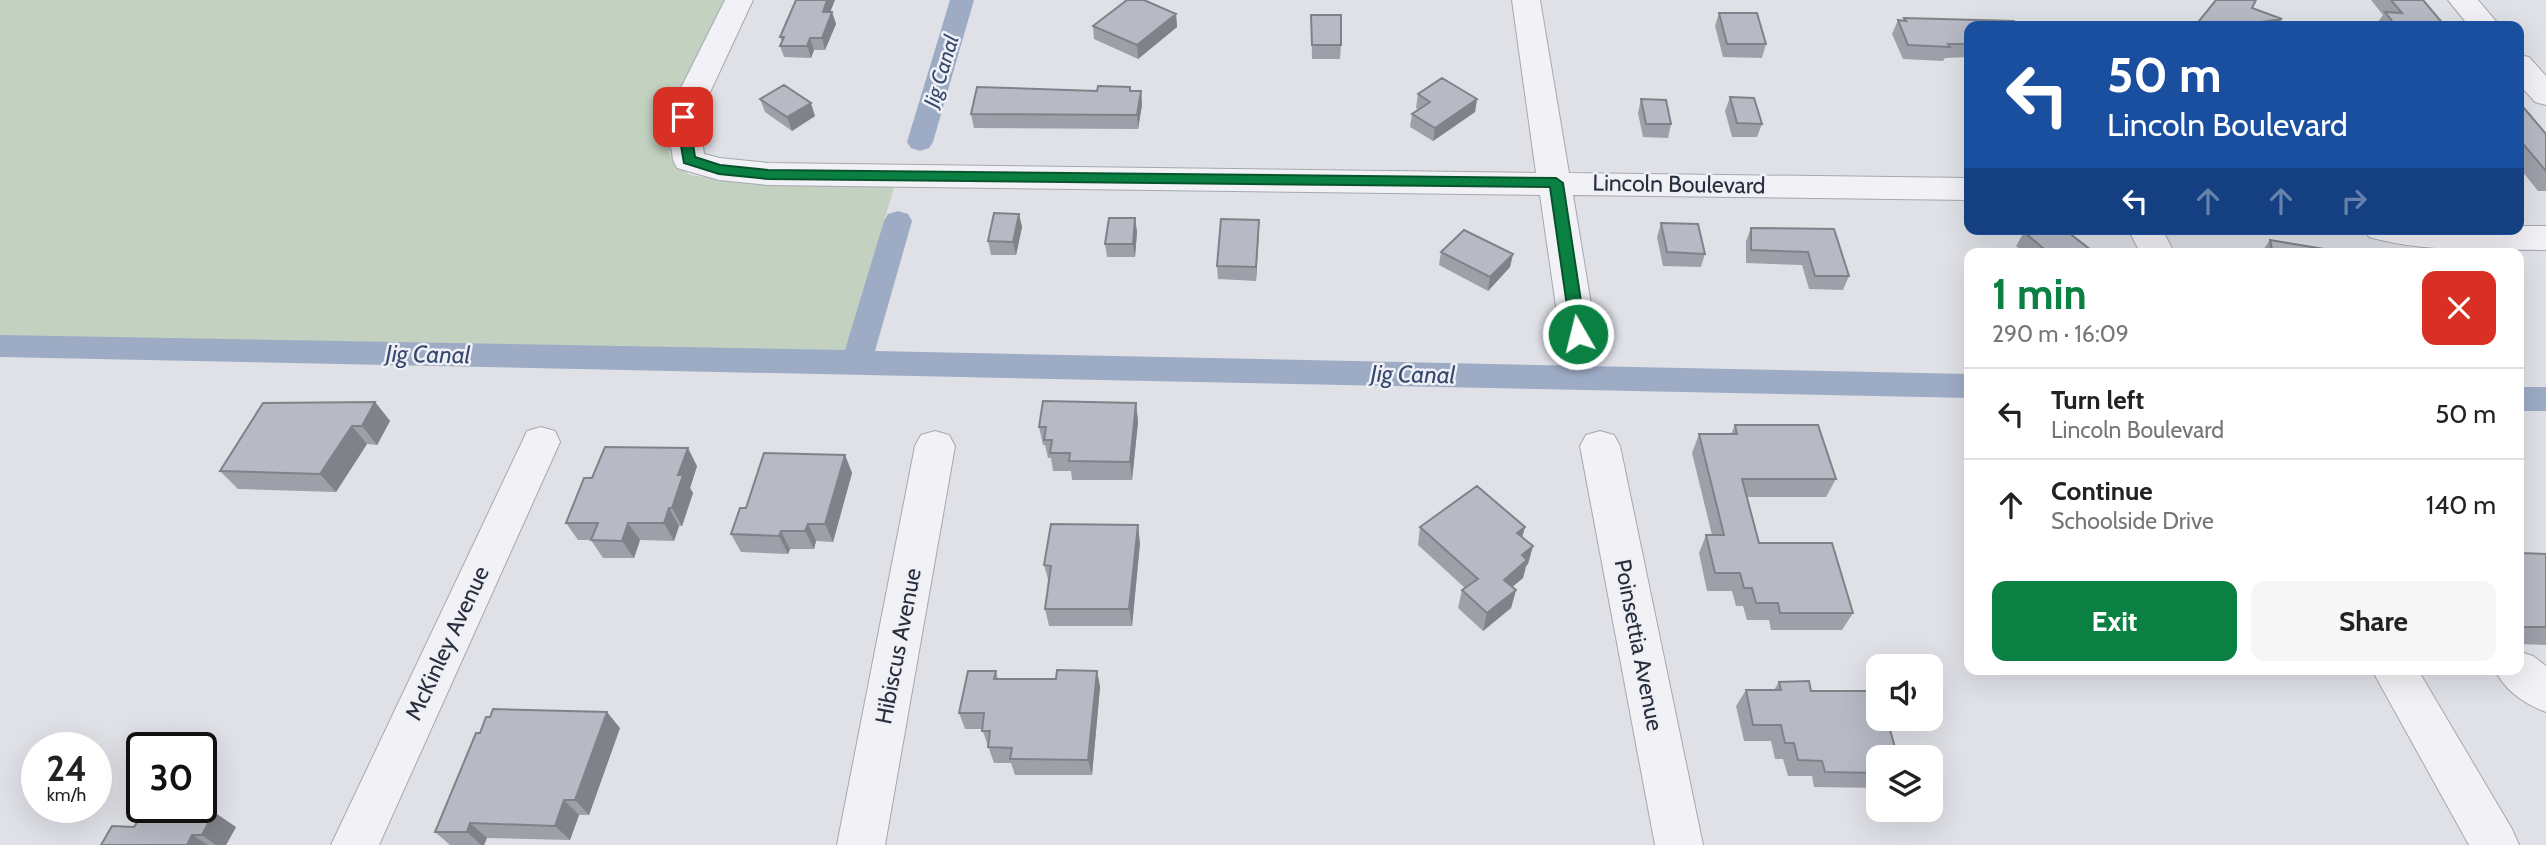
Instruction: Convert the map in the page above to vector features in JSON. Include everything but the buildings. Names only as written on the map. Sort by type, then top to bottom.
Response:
[{"type":"street","name":"Lincoln Boulevard","points":[[738,0],[683,117],[689,160],[719,169],[768,174],[1964,188]]},
{"type":"street","points":[[1526,0],[1578,334]]},
{"type":"street","points":[[2462,0],[2481,21]]},
{"type":"street","points":[[2524,71],[2546,95]]},
{"type":"street","points":[[2426,235],[2546,238]]},
{"type":"street","name":"McKinley Avenue","points":[[355,845],[541,442]]},
{"type":"street","name":"Hibiscus Avenue","points":[[861,845],[935,446]]},
{"type":"street","name":"Poinsettia Avenue","points":[[1600,446],[1679,845]]},
{"type":"street","points":[[2524,670],[2546,669]]},
{"type":"street","points":[[2397,675],[2495,845]]},
{"type":"street","points":[[2524,675],[2546,692]]},
{"type":"green space","points":[[0,0],[728,0],[669,152],[673,161],[690,175],[724,180],[895,184],[841,369],[0,348]]},
{"type":"waterway","name":"Jig Canal","points":[[920,142],[962,0]]},
{"type":"waterway","name":"Jig Canal","points":[[857,362],[898,221]]},
{"type":"waterway","name":"Jig Canal","points":[[0,346],[857,362]]},
{"type":"waterway","name":"Jig Canal","points":[[857,362],[1964,386]]},
{"type":"waterway","name":"Jig Canal","points":[[2524,399],[2546,399]]},
{"type":"route","points":[[683,117],[689,160],[719,169],[768,174],[1556,183],[1578,334]]}]
